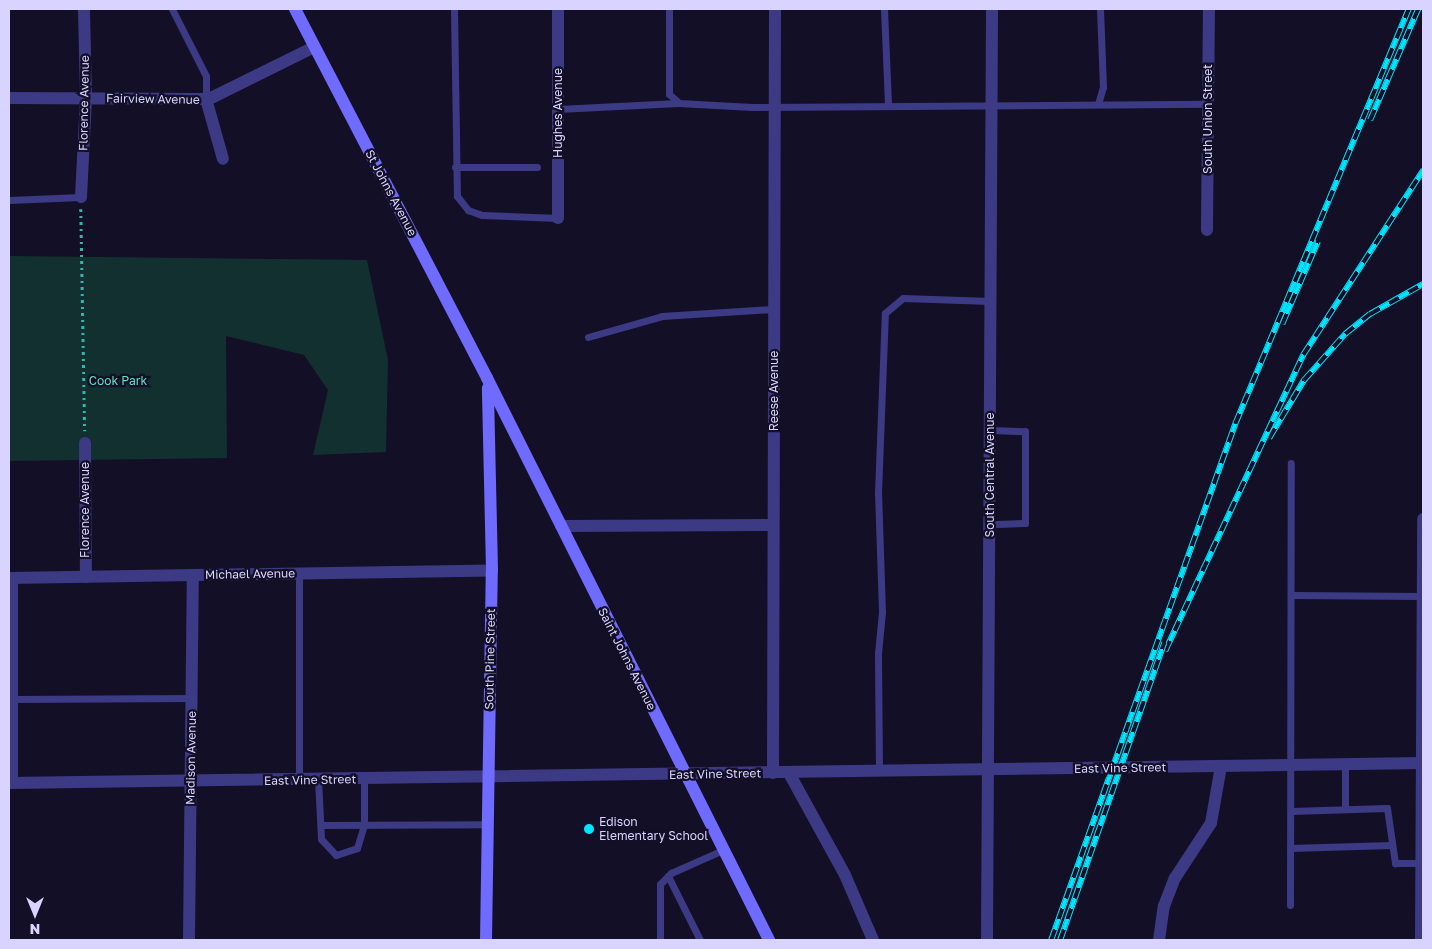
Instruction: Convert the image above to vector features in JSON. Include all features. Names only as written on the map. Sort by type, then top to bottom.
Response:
[{"type":"main road","name":"St Johns Avenue","points":[[295,9],[487,378]]},
{"type":"main road","name":"Saint Johns Avenue","points":[[487,378],[769,940]]},
{"type":"main road","name":"South Pine Street","points":[[486,940],[492,570],[492,415],[487,378]]},
{"type":"street","name":"Florence Avenue","points":[[82,197],[86,98],[84,9]]},
{"type":"street","name":"Hughes Avenue","points":[[558,9],[558,218]]},
{"type":"street","name":"Reese Avenue","points":[[773,773],[775,9]]},
{"type":"street","name":"South Central Avenue","points":[[987,940],[990,770],[992,9]]},
{"type":"street","name":"South Union Street","points":[[1207,230],[1209,9]]},
{"type":"street","name":"Fairview Avenue","points":[[9,98],[206,99],[314,47]]},
{"type":"street","points":[[206,99],[223,160]]},
{"type":"street","name":"Florence Avenue","points":[[85,443],[86,577]]},
{"type":"street","points":[[1421,940],[1423,519]]},
{"type":"street","points":[[561,526],[774,525]]},
{"type":"street","name":"Michael Avenue","points":[[10,578],[492,570]]},
{"type":"street","name":"Madison Avenue","points":[[190,940],[193,575]]},
{"type":"street","points":[[10,578],[12,699],[10,783]]},
{"type":"street","name":"East Vine Street","points":[[10,783],[1422,763]]},
{"type":"street","points":[[1159,940],[1164,906],[1174,878],[1211,823],[1221,766]]},
{"type":"street","points":[[789,773],[845,875],[873,940]]},
{"type":"lane","points":[[172,9],[206,76],[206,99]]},
{"type":"lane","points":[[454,9],[455,191],[468,210],[482,215],[558,218]]},
{"type":"lane","points":[[668,9],[669,94],[679,103]]},
{"type":"lane","points":[[884,9],[888,106]]},
{"type":"lane","points":[[1098,104],[1103,87],[1100,9]]},
{"type":"lane","points":[[558,109],[679,103],[774,107],[1208,104]]},
{"type":"lane","points":[[455,167],[537,167]]},
{"type":"lane","points":[[9,200],[82,197]]},
{"type":"lane","points":[[879,772],[878,653],[882,612],[878,492],[885,312],[903,298],[990,301]]},
{"type":"lane","points":[[588,337],[662,316],[733,308],[774,310]]},
{"type":"lane","points":[[990,430],[1025,431],[1025,523],[990,524]]},
{"type":"lane","points":[[1290,905],[1291,463]]},
{"type":"lane","points":[[299,574],[300,780]]},
{"type":"lane","points":[[1291,594],[1423,603]]},
{"type":"lane","points":[[12,699],[192,698]]},
{"type":"lane","points":[[1345,764],[1345,809]]},
{"type":"lane","points":[[318,780],[321,839],[336,855],[357,848],[364,825],[364,779]]},
{"type":"lane","points":[[1291,811],[1387,808],[1391,845],[1396,862],[1421,862]]},
{"type":"lane","points":[[321,825],[488,824]]},
{"type":"lane","points":[[1290,848],[1391,845]]},
{"type":"lane","points":[[660,940],[660,884],[669,874],[723,850]]},
{"type":"lane","points":[[669,874],[700,940]]},
{"type":"path","points":[[82,197],[85,443]]},
{"type":"green space","name":"Cook Park","points":[[9,256],[367,260],[388,360],[386,452],[313,455],[328,390],[304,355],[226,336],[227,458],[9,461]]},
{"type":"railway","points":[[1051,940],[1235,424],[1409,9]]},
{"type":"railway","points":[[1370,120],[1418,9]]},
{"type":"railway","points":[[1165,651],[1303,355],[1423,170]]},
{"type":"railway","points":[[1282,324],[1318,241]]},
{"type":"railway","points":[[1269,438],[1304,380],[1345,334],[1370,314],[1423,284]]},
{"type":"railway","points":[[1060,940],[1164,643]]},
{"type":"place","name":"Edison Elementary School","points":[[589,829]]}]
